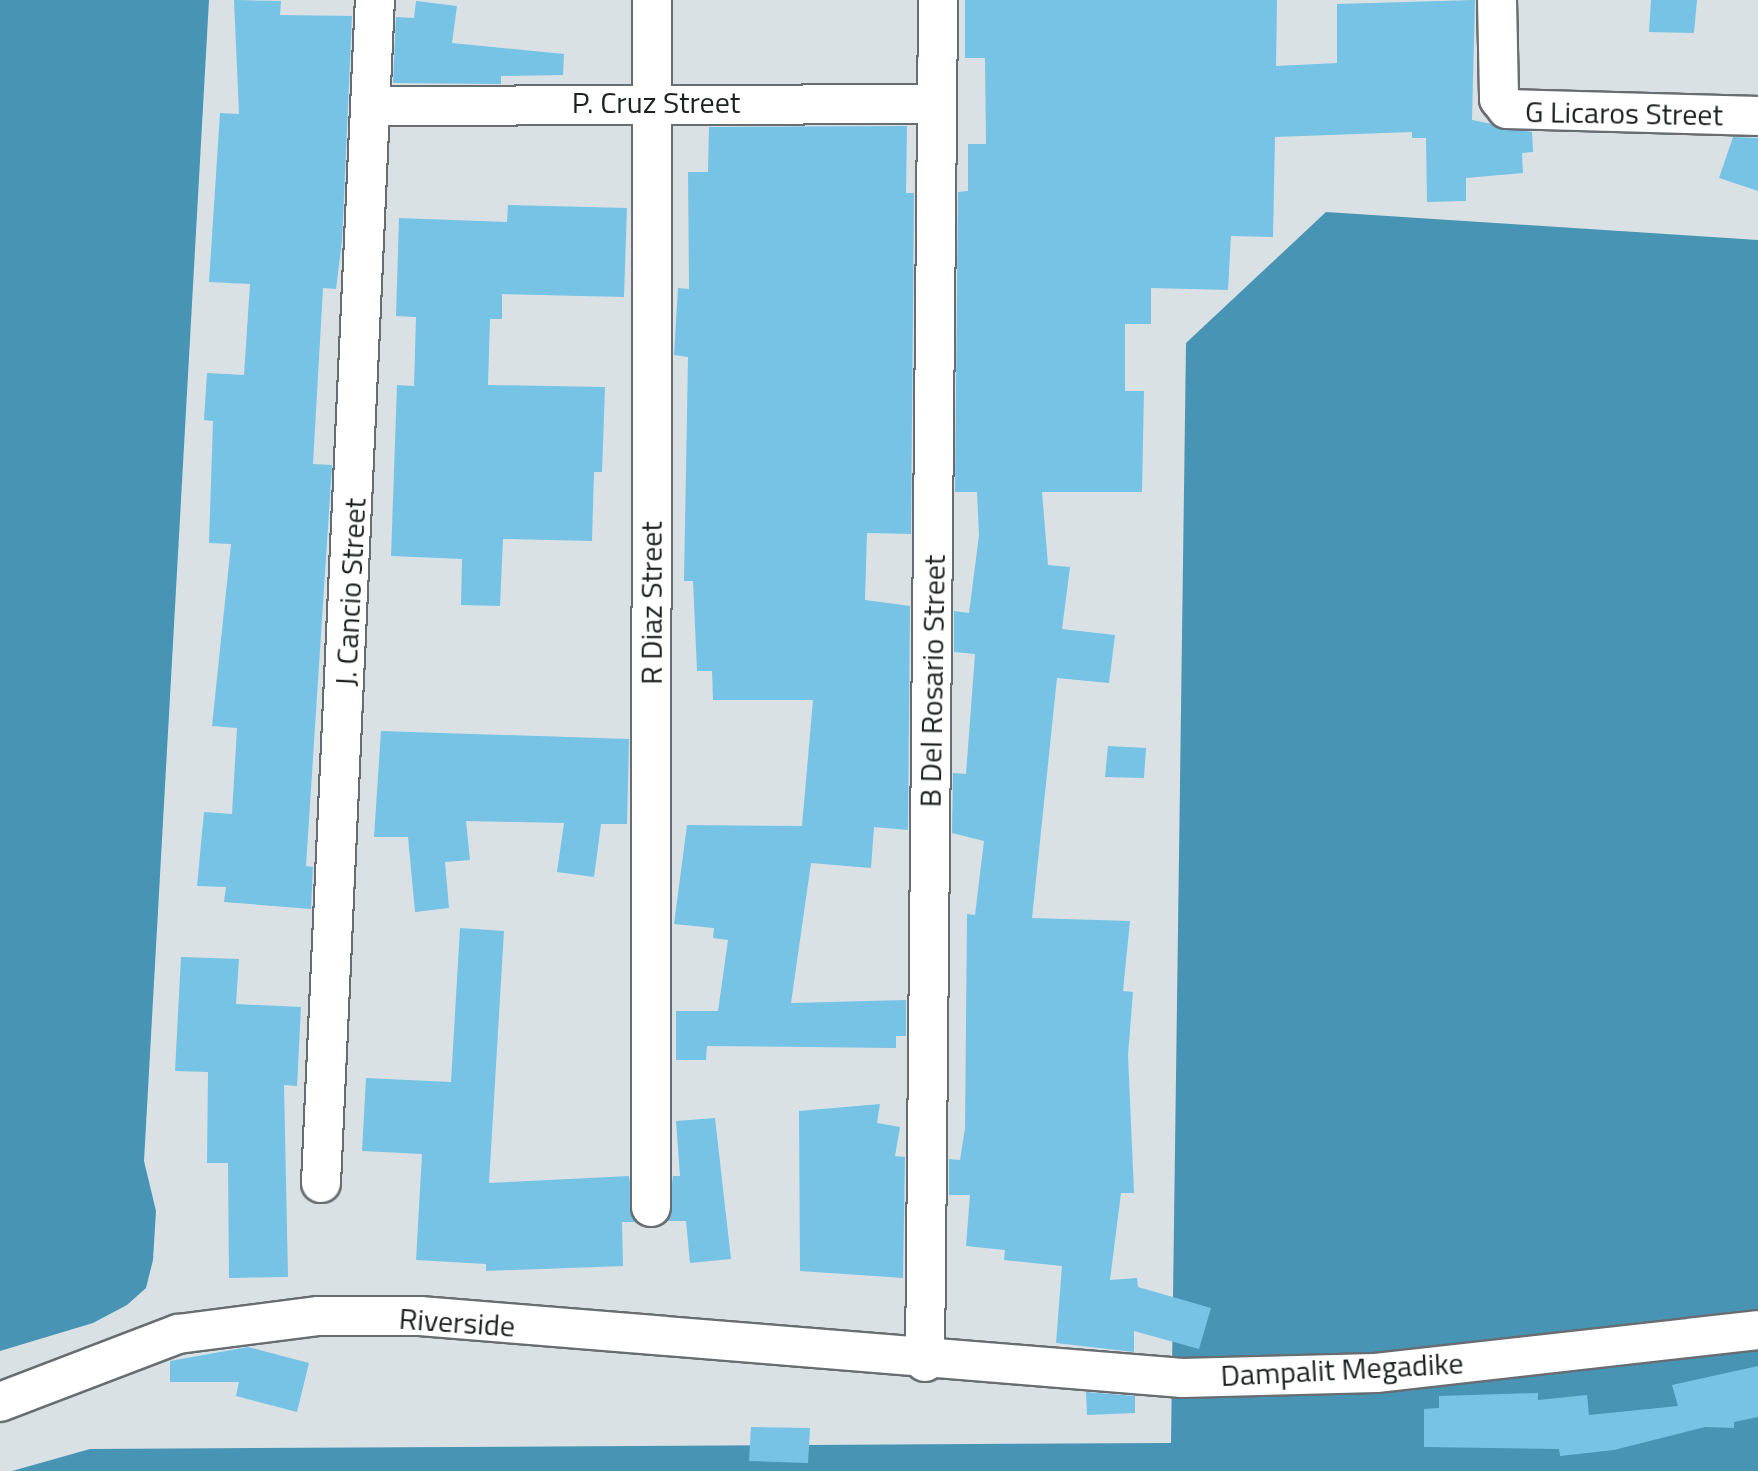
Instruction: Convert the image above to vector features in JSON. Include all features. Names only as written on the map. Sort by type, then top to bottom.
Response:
[{"type":"street","name":"J. Cancio Street","points":[[321,1183],[374,106],[375,0]]},
{"type":"street","name":"R Diaz Street","points":[[651,1207],[652,0]]},
{"type":"street","name":"B Del Rosario Street","points":[[925,1362],[938,0]]},
{"type":"street","name":"G Licaros Street","points":[[1497,0],[1499,99],[1507,109],[1758,116]]},
{"type":"street","name":"P. Cruz Street","points":[[374,106],[651,101],[937,104]]},
{"type":"street","name":"Riverside","points":[[0,1402],[178,1334],[319,1316],[420,1316],[925,1362]]},
{"type":"street","name":"Dampalit Megadike","points":[[925,1362],[1182,1378],[1376,1373],[1758,1330]]},
{"type":"water","points":[[0,0],[209,0],[144,1161],[156,1211],[153,1260],[146,1288],[127,1305],[93,1323],[0,1351]]},
{"type":"water","points":[[1326,212],[1758,240],[1758,1471],[12,1471],[90,1449],[1171,1443],[1186,343]]},
{"type":"building","points":[[234,0],[281,1],[280,15],[352,16],[342,241],[336,289],[323,288],[313,464],[332,465],[306,866],[313,867],[311,909],[224,902],[226,887],[197,886],[204,812],[232,814],[237,728],[212,726],[231,544],[209,543],[213,421],[204,420],[207,373],[244,375],[250,284],[209,282],[220,113],[239,114]]},
{"type":"building","points":[[965,0],[1277,0],[1276,66],[1337,63],[1337,4],[1475,0],[1472,120],[1532,132],[1533,152],[1522,153],[1523,173],[1466,178],[1466,201],[1427,202],[1426,138],[1412,138],[1412,132],[1275,137],[1273,237],[1231,236],[1228,290],[1151,288],[1151,324],[1125,324],[1125,391],[1144,391],[1142,492],[1042,492],[1048,565],[1070,567],[1062,629],[1115,635],[1109,683],[1057,678],[1032,918],[1130,921],[1123,991],[1133,992],[1128,1055],[1134,1193],[1121,1193],[1110,1280],[1137,1278],[1138,1287],[1211,1308],[1199,1349],[1134,1331],[1134,1352],[1056,1343],[1062,1266],[1004,1260],[1005,1250],[966,1246],[970,1195],[949,1195],[949,1159],[960,1160],[965,1128],[967,914],[975,915],[984,841],[952,833],[953,773],[966,774],[975,654],[954,652],[954,611],[969,613],[979,535],[977,492],[955,492],[958,192],[968,191],[968,144],[986,144],[985,58],[965,58]]},
{"type":"building","points":[[1651,0],[1697,0],[1694,33],[1649,32]]},
{"type":"building","points":[[416,1],[457,6],[452,43],[564,54],[563,75],[501,76],[501,84],[393,83],[396,17],[414,18]]},
{"type":"building","points":[[907,126],[906,193],[914,193],[911,534],[867,533],[865,600],[910,606],[908,830],[874,827],[871,868],[811,863],[791,1003],[906,1000],[906,1036],[896,1036],[896,1048],[707,1046],[706,1060],[676,1060],[676,1011],[718,1011],[728,940],[713,938],[714,928],[674,924],[687,825],[802,826],[813,700],[713,700],[712,671],[697,671],[693,581],[684,581],[688,357],[674,355],[678,288],[689,289],[688,172],[708,172],[709,127]]},
{"type":"building","points":[[1733,137],[1758,138],[1758,191],[1719,178]]},
{"type":"building","points":[[508,205],[627,208],[624,297],[502,294],[502,319],[490,319],[488,385],[605,387],[602,472],[594,472],[592,541],[503,539],[500,606],[461,605],[462,559],[391,556],[397,385],[414,386],[416,317],[396,316],[399,218],[507,222]]},
{"type":"building","points":[[381,731],[629,739],[627,824],[601,824],[594,877],[557,872],[564,823],[466,821],[470,860],[445,862],[449,908],[415,912],[408,837],[374,837]]},
{"type":"building","points":[[1108,746],[1146,748],[1144,778],[1105,777]]},
{"type":"building","points":[[460,928],[504,931],[489,1183],[629,1176],[635,1222],[622,1222],[623,1266],[486,1271],[486,1264],[416,1260],[422,1154],[362,1151],[366,1078],[451,1082]]},
{"type":"building","points":[[181,957],[239,959],[236,1004],[301,1007],[297,1086],[284,1085],[288,1277],[229,1278],[228,1163],[207,1163],[208,1072],[175,1071]]},
{"type":"building","points":[[880,1104],[877,1123],[900,1127],[895,1156],[905,1157],[903,1278],[800,1271],[799,1111]]},
{"type":"building","points":[[715,1118],[731,1259],[690,1263],[686,1221],[667,1221],[673,1176],[680,1176],[676,1121]]},
{"type":"building","points":[[248,1347],[309,1363],[297,1412],[236,1396],[239,1382],[170,1382],[170,1361]]},
{"type":"building","points":[[1758,1366],[1758,1417],[1734,1422],[1734,1428],[1705,1427],[1614,1450],[1560,1456],[1559,1449],[1424,1447],[1424,1409],[1439,1408],[1439,1396],[1538,1393],[1538,1400],[1587,1395],[1589,1415],[1678,1406],[1672,1385]]},
{"type":"building","points":[[1086,1392],[1135,1396],[1135,1413],[1087,1415]]},
{"type":"building","points":[[751,1427],[810,1428],[808,1463],[749,1461]]}]
